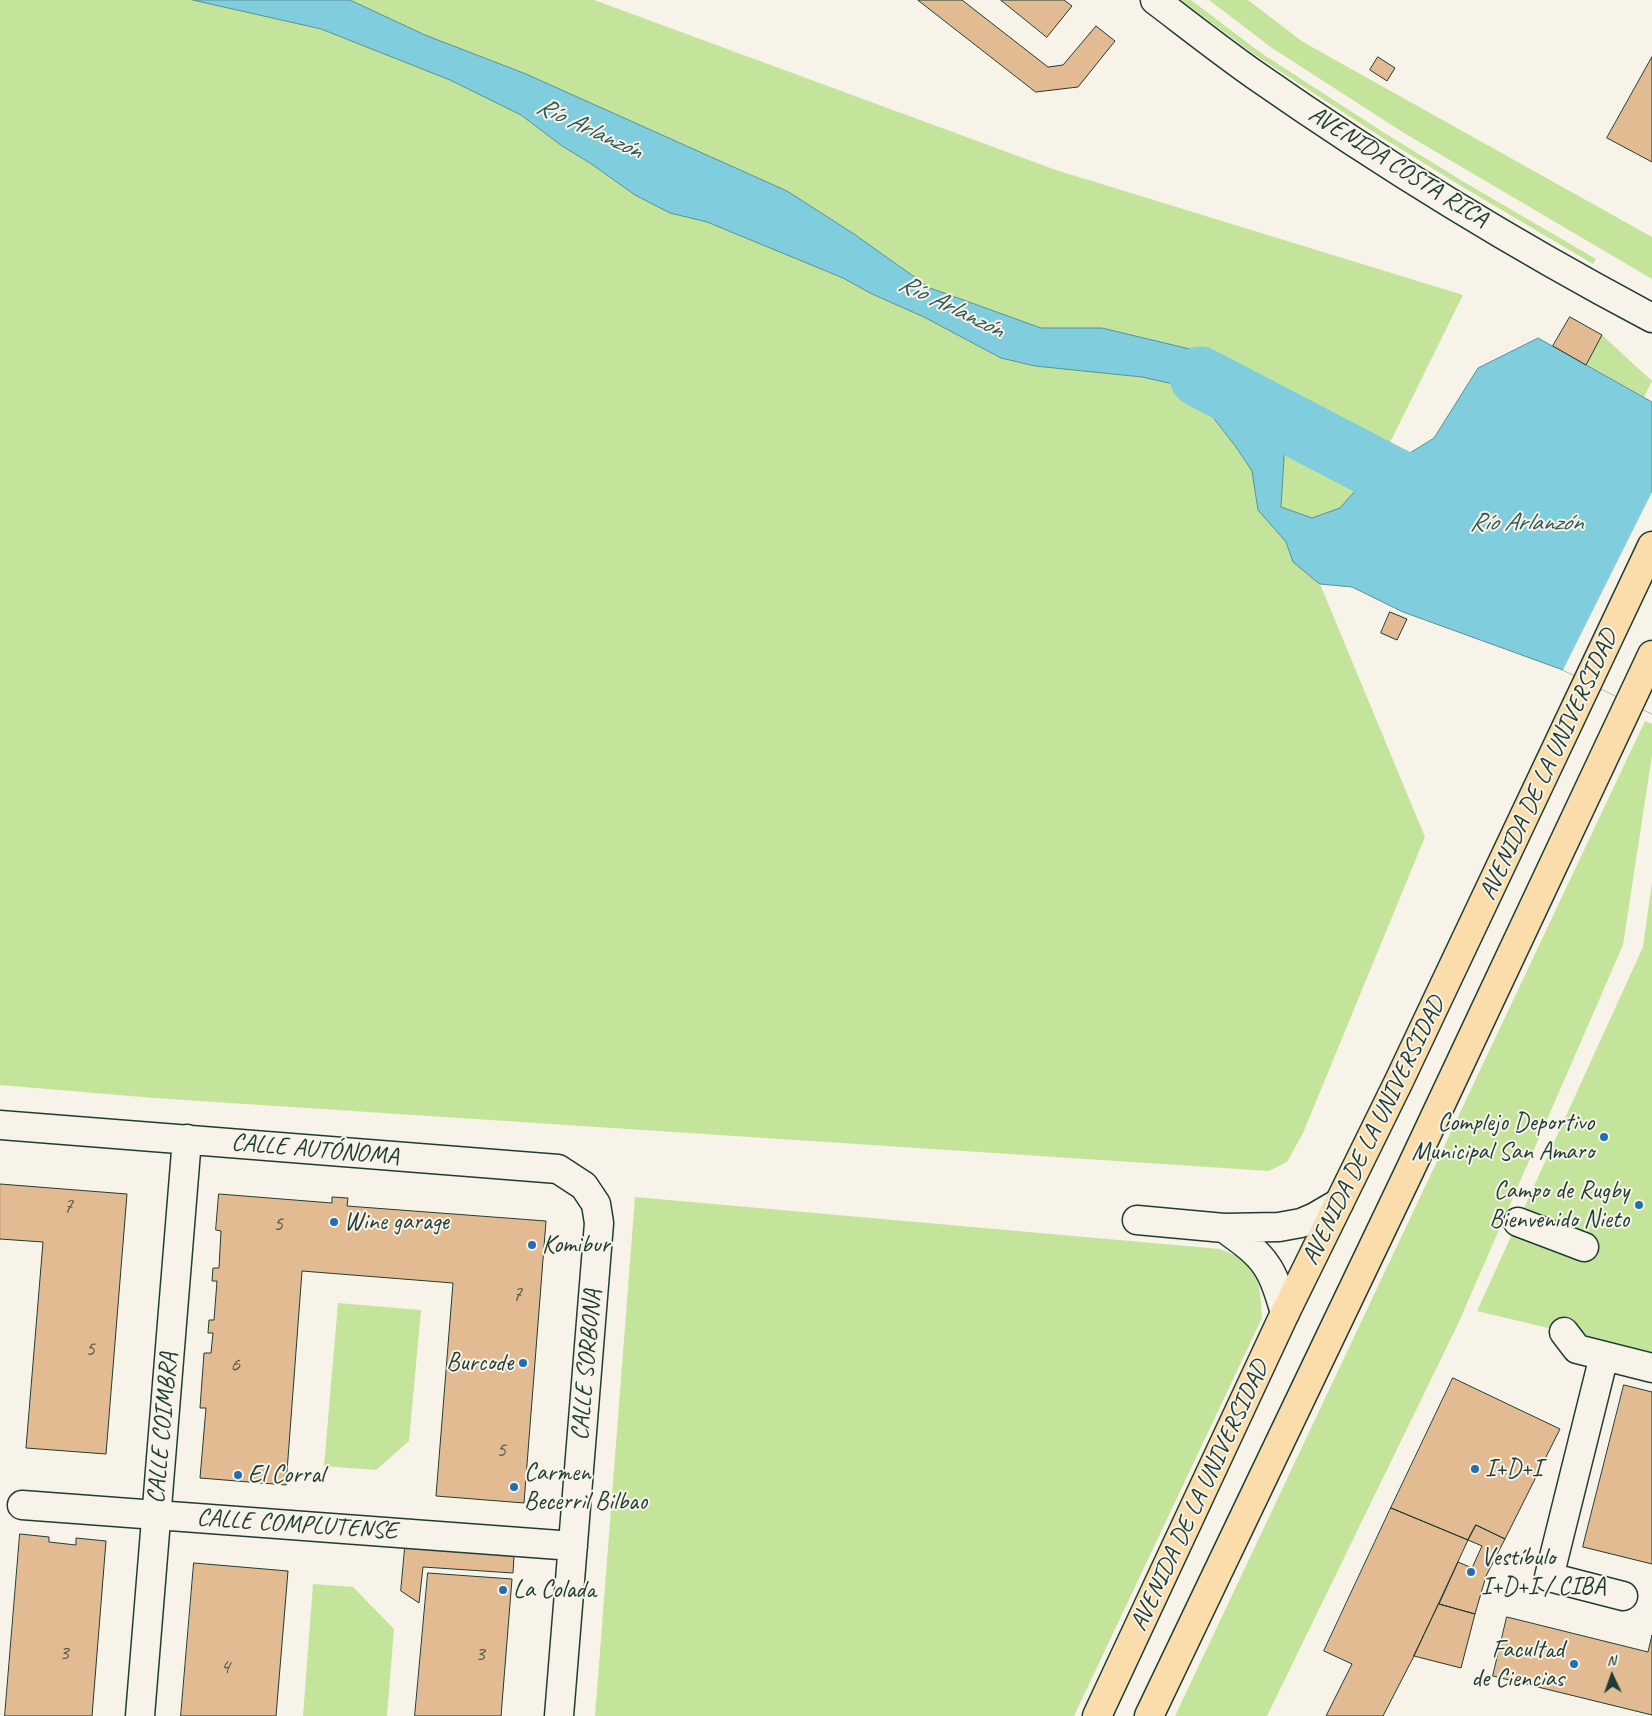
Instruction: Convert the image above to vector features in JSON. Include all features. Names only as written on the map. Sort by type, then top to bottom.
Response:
[{"type":"main road","name":"AVENIDA DE LA UNIVERSIDAD","points":[[1097,1716],[1285,1313],[1652,546]]},
{"type":"main road","name":"AVENIDA DE LA UNIVERSIDAD","points":[[1149,1716],[1652,655]]},
{"type":"street","name":"AVENIDA COSTA RICA","points":[[1155,0],[1254,74],[1331,126],[1482,221],[1590,285],[1652,318]]},
{"type":"street","name":"CALLE AUTÓNOMA","points":[[0,1125],[558,1169],[584,1186],[596,1204],[599,1223]]},
{"type":"street","name":"CALLE COIMBRA","points":[[140,1716],[186,1139]]},
{"type":"street","points":[[1137,1220],[1224,1228],[1279,1227],[1301,1223],[1339,1203]]},
{"type":"street","points":[[1518,1222],[1584,1247]]},
{"type":"street","name":"CALLE SORBONA","points":[[559,1716],[599,1223]]},
{"type":"street","points":[[1224,1228],[1249,1247],[1266,1265],[1277,1286],[1285,1313]]},
{"type":"street","points":[[1564,1332],[1577,1349],[1652,1368]]},
{"type":"street","points":[[1604,1356],[1549,1577],[1624,1596]]},
{"type":"street","name":"CALLE COMPLUTENSE","points":[[22,1505],[573,1546]]},
{"type":"green space","points":[[0,0],[594,0],[1056,170],[1463,295],[1320,584],[1425,837],[1303,1133],[1287,1162],[1269,1171],[154,1098],[0,1085]]},
{"type":"green space","points":[[1181,0],[1191,0],[1261,53],[1383,132],[1596,259],[1593,264],[1378,135],[1255,55]]},
{"type":"green space","points":[[1209,0],[1248,0],[1303,42],[1652,237],[1652,279],[1404,133],[1272,48]]},
{"type":"green space","points":[[1602,335],[1652,381],[1644,397],[1586,365]]},
{"type":"green space","points":[[1645,721],[1652,724],[1652,755],[1623,945],[1458,1324],[1267,1716],[1175,1716]]},
{"type":"green space","name":"Complejo Deportivo Municipal San Amaro","points":[[1652,882],[1652,1353],[1477,1311],[1643,947]]},
{"type":"green space","points":[[635,1197],[1220,1249],[1242,1259],[1248,1265],[1253,1271],[1259,1286],[1262,1318],[1074,1716],[595,1716]]},
{"type":"green space","points":[[338,1303],[421,1310],[409,1441],[376,1470],[324,1466]]},
{"type":"green space","points":[[313,1584],[353,1587],[394,1629],[387,1716],[303,1716]]},
{"type":"water","name":"Río Arlanzón","points":[[193,0],[350,0],[425,35],[526,74],[787,191],[854,234],[930,288],[1041,328],[1102,328],[1198,351],[1228,368],[1265,398],[1280,426],[1284,458],[1281,507],[1312,518],[1340,508],[1363,482],[1434,438],[1478,368],[1538,338],[1652,402],[1652,714],[1563,670],[1403,612],[1352,587],[1320,584],[1293,562],[1286,542],[1258,510],[1252,471],[1236,447],[1212,416],[1178,385],[1142,377],[1035,366],[1001,358],[924,317],[872,294],[843,278],[707,222],[670,213],[635,195],[562,146],[521,115],[450,80],[321,29]]},
{"type":"pier","points":[[1652,492],[1652,714],[1563,670]]},
{"type":"building","points":[[918,0],[962,0],[1048,67],[1063,65],[1096,26],[1115,41],[1078,87],[1036,92]]},
{"type":"building","points":[[1001,0],[1064,0],[1072,6],[1047,37]]},
{"type":"building","points":[[1378,57],[1395,68],[1387,81],[1370,70]]},
{"type":"building","points":[[1652,57],[1652,162],[1607,138]]},
{"type":"building","points":[[1570,317],[1602,335],[1586,365],[1553,346]]},
{"type":"building","points":[[1390,612],[1407,619],[1397,640],[1381,633]]},
{"type":"building","points":[[0,1184],[127,1194],[106,1454],[26,1448],[43,1242],[0,1239]]},
{"type":"building","points":[[219,1194],[332,1203],[332,1197],[348,1198],[347,1206],[546,1221],[524,1503],[436,1496],[453,1283],[302,1271],[286,1485],[200,1478],[206,1408],[200,1408],[204,1353],[211,1353],[213,1333],[208,1333],[209,1320],[214,1320],[217,1281],[212,1281],[213,1268],[219,1268],[221,1231],[216,1230]]},
{"type":"building","name":"I+D+I","points":[[1453,1378],[1560,1429],[1505,1539],[1476,1525],[1468,1540],[1391,1508]]},
{"type":"building","points":[[1624,1385],[1652,1392],[1652,1564],[1583,1547]]},
{"type":"building","points":[[1391,1508],[1468,1540],[1414,1656],[1383,1716],[1326,1716],[1352,1664],[1324,1651]]},
{"type":"building","name":"Vestíbulo I+D+I / CIBA","points":[[1476,1525],[1505,1539],[1486,1576],[1475,1614],[1439,1604],[1458,1562],[1472,1568],[1482,1546],[1468,1540]]},
{"type":"building","points":[[20,1534],[49,1537],[49,1542],[76,1545],[76,1538],[106,1541],[92,1716],[5,1716]]},
{"type":"building","points":[[405,1548],[514,1556],[513,1573],[423,1567],[419,1603],[401,1591]]},
{"type":"building","points":[[194,1563],[288,1571],[276,1716],[181,1716]]},
{"type":"building","points":[[428,1573],[512,1579],[501,1716],[415,1716]]},
{"type":"building","points":[[1439,1604],[1475,1614],[1461,1668],[1414,1656]]},
{"type":"building","name":"Facultad de Ciencias","points":[[1507,1617],[1648,1652],[1652,1635],[1652,1715],[1493,1676]]},
{"type":"waterway","name":"Río Arlanzón","points":[[1200,377],[1388,475],[1458,508]]},
{"type":"place","name":"Complejo Deportivo Municipal San Amaro","points":[[1604,1137]]},
{"type":"place","name":"Campo de Rugby Bienvenido Nieto","points":[[1639,1205]]},
{"type":"place","name":"Wine garage","points":[[334,1222]]},
{"type":"place","name":"Komibur","points":[[532,1245]]},
{"type":"place","name":"Burcode","points":[[523,1363]]},
{"type":"place","name":"I+D+I","points":[[1475,1469]]},
{"type":"place","name":"El Corral","points":[[238,1475]]},
{"type":"place","name":"Carmen Becerril Bilbao","points":[[514,1487]]},
{"type":"place","name":"Vestíbulo I+D+I / CIBA","points":[[1471,1572]]},
{"type":"place","name":"La Colada","points":[[503,1590]]},
{"type":"place","name":"Facultad de Ciencias","points":[[1574,1664]]}]
